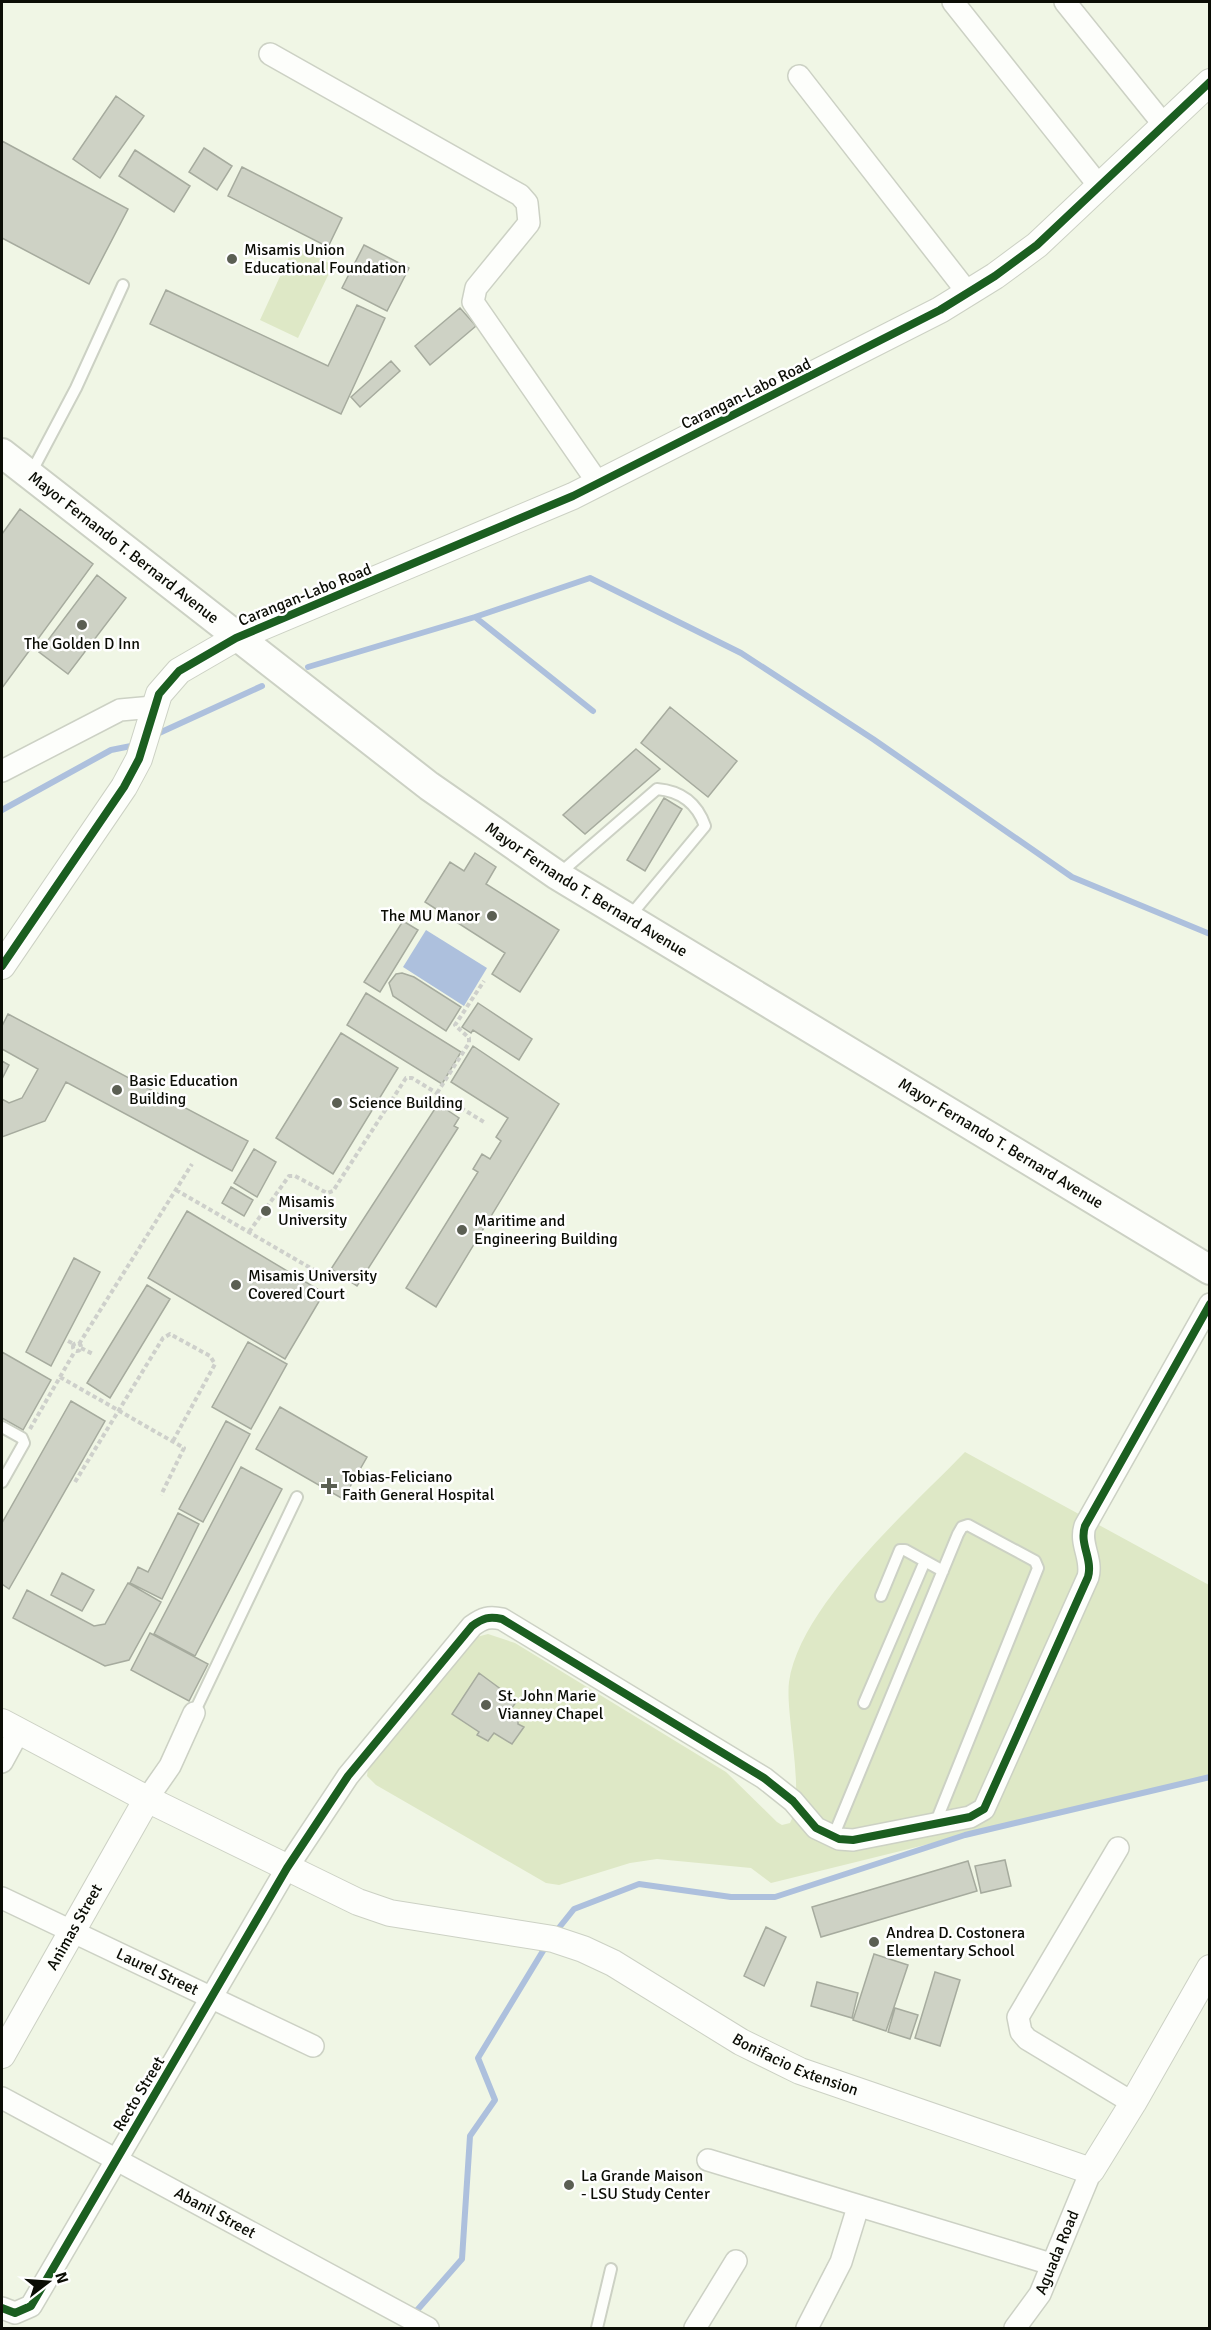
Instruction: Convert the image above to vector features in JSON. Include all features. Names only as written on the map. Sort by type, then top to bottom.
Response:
[{"type":"main road","name":"Mayor Fernando T. Bernard Avenue","points":[[2,453],[236,638],[464,812],[557,875],[1209,1270]]},
{"type":"street","points":[[953,2],[1100,187]]},
{"type":"street","points":[[1065,2],[1164,125]]},
{"type":"street","points":[[270,54],[520,195],[527,203],[529,223],[476,288],[473,302],[598,483]]},
{"type":"street","points":[[799,76],[968,293]]},
{"type":"street","name":"Carangan-Labo Road","points":[[2,966],[133,773],[153,707],[163,687],[178,671],[236,638],[440,554],[598,483],[900,332],[968,293],[1037,245],[1209,82]]},
{"type":"street","points":[[2,771],[120,710],[153,707]]},
{"type":"street","points":[[833,1837],[853,1840],[970,1817],[984,1809],[1088,1577],[1089,1563],[1082,1539],[1084,1526],[1209,1304]]},
{"type":"street","name":"Recto Street","points":[[2,2308],[15,2313],[31,2306],[287,1868],[362,1757],[472,1626],[492,1616],[502,1619],[771,1783],[793,1801],[816,1828],[833,1837]]},
{"type":"street","points":[[147,1799],[170,1766],[194,1713]]},
{"type":"street","points":[[2,1762],[10,1726]]},
{"type":"street","name":"Bonifacio Extension","points":[[10,1726],[147,1799],[358,1902],[390,1913],[553,1939],[583,1949],[613,1963],[741,2042],[783,2063],[1091,2171]]},
{"type":"street","name":"Animas Street","points":[[2,2055],[147,1799]]},
{"type":"street","points":[[1118,1848],[1018,2017],[1018,2024],[1027,2038],[1133,2103]]},
{"type":"street","name":"Laurel Street","points":[[2,1898],[313,2046]]},
{"type":"street","points":[[1091,2171],[1133,2103],[1209,1968]]},
{"type":"street","name":"Abanil Street","points":[[2,2098],[428,2328]]},
{"type":"street","points":[[708,2160],[1051,2264]]},
{"type":"street","name":"Aguada Road","points":[[1015,2328],[1040,2294],[1091,2171]]},
{"type":"street","points":[[807,2328],[841,2262],[858,2207]]},
{"type":"street","points":[[698,2328],[736,2261]]},
{"type":"lane","points":[[30,476],[76,388],[123,285]]},
{"type":"lane","points":[[557,875],[657,789],[684,796],[701,814],[705,826],[628,918]]},
{"type":"lane","points":[[2,1427],[24,1440],[23,1446],[2,1482]]},
{"type":"lane","points":[[194,1713],[297,1497]]},
{"type":"lane","points":[[833,1837],[942,1571],[958,1534],[965,1525],[1035,1561],[1038,1568],[935,1824]]},
{"type":"lane","points":[[881,1596],[900,1550],[942,1571]]},
{"type":"lane","points":[[864,1703],[925,1561]]},
{"type":"lane","points":[[597,2328],[611,2269]]},
{"type":"path","points":[[437,1093],[469,1043],[469,1038],[455,1025],[484,981]]},
{"type":"path","points":[[249,1232],[289,1176],[295,1176],[327,1193],[333,1191],[406,1078],[412,1078],[484,1122]]},
{"type":"path","points":[[24,1440],[78,1345],[192,1164]]},
{"type":"path","points":[[176,1190],[321,1274]]},
{"type":"path","points":[[75,1482],[164,1335],[173,1335],[210,1356],[215,1364],[173,1442]]},
{"type":"path","points":[[68,1341],[93,1354]]},
{"type":"path","points":[[60,1377],[184,1448],[161,1495]]},
{"type":"green space","points":[[294,246],[333,265],[298,338],[260,320]]},
{"type":"green space","points":[[965,1452],[1209,1585],[1209,1775],[771,1883],[751,1868],[657,1859],[630,1863],[559,1885],[546,1883],[376,1785],[367,1776],[368,1767],[473,1638],[488,1634],[515,1643],[726,1772],[777,1822],[782,1825],[790,1823],[794,1810],[796,1774],[789,1682],[798,1652],[814,1621],[835,1590],[888,1529]]},
{"type":"water","points":[[426,930],[487,968],[464,1006],[403,967]]},
{"type":"building","points":[[116,96],[144,116],[100,178],[73,159]]},
{"type":"building","points":[[2,141],[128,209],[89,284],[2,238]]},
{"type":"building","points":[[204,148],[232,166],[217,190],[189,172]]},
{"type":"building","points":[[135,150],[190,186],[174,212],[119,176]]},
{"type":"building","points":[[242,167],[342,218],[328,247],[228,196]]},
{"type":"building","points":[[364,245],[409,268],[387,311],[342,288]]},
{"type":"building","points":[[166,290],[328,366],[357,305],[385,318],[341,414],[150,324]]},
{"type":"building","points":[[460,308],[476,326],[430,365],[415,346]]},
{"type":"building","points":[[391,361],[400,371],[360,407],[351,397]]},
{"type":"building","points":[[20,509],[93,564],[2,688],[2,534]]},
{"type":"building","name":"The Golden D Inn","points":[[97,575],[126,598],[68,674],[39,652]]},
{"type":"building","points":[[670,707],[737,761],[708,797],[641,743]]},
{"type":"building","points":[[636,749],[660,769],[585,834],[563,815]]},
{"type":"building","points":[[664,798],[682,809],[645,871],[627,860]]},
{"type":"building","name":"The MU Manor","points":[[475,853],[496,867],[486,884],[559,930],[520,992],[492,974],[505,953],[425,902],[450,862],[464,871]]},
{"type":"building","points":[[403,921],[418,930],[380,992],[364,982]]},
{"type":"building","points":[[402,973],[414,977],[461,1007],[446,1031],[393,996],[389,983],[396,974]]},
{"type":"building","points":[[366,993],[461,1052],[442,1084],[347,1025]]},
{"type":"building","points":[[478,1003],[532,1039],[519,1060],[473,1030],[471,1033],[462,1027]]},
{"type":"building","name":"Basic Education Building","points":[[8,1014],[248,1141],[232,1171],[66,1082],[45,1121],[2,1137],[2,1099],[9,1103],[22,1098],[38,1069],[2,1049],[2,1026]]},
{"type":"building","name":"Science Building","points":[[341,1033],[398,1068],[333,1174],[276,1138]]},
{"type":"building","name":"Maritime and Engineering Building","points":[[473,1046],[559,1104],[436,1307],[406,1288],[478,1172],[473,1169],[482,1154],[490,1159],[501,1141],[496,1137],[508,1118],[451,1082]]},
{"type":"building","points":[[2,1061],[9,1065],[2,1079]]},
{"type":"building","points":[[438,1104],[459,1118],[454,1126],[458,1128],[357,1286],[331,1269]]},
{"type":"building","points":[[254,1149],[276,1162],[257,1197],[234,1183]]},
{"type":"building","points":[[231,1187],[253,1200],[244,1216],[222,1203]]},
{"type":"building","name":"Misamis University Covered Court","points":[[187,1211],[324,1293],[285,1359],[148,1278]]},
{"type":"building","points":[[74,1258],[100,1272],[51,1366],[26,1352]]},
{"type":"building","points":[[147,1285],[170,1299],[110,1398],[87,1383]]},
{"type":"building","points":[[248,1342],[287,1364],[251,1429],[212,1407]]},
{"type":"building","points":[[2,1352],[51,1380],[23,1430],[2,1418]]},
{"type":"building","points":[[71,1401],[105,1421],[9,1589],[2,1584],[2,1523]]},
{"type":"building","points":[[280,1407],[367,1457],[343,1499],[256,1449]]},
{"type":"building","points":[[226,1421],[250,1434],[203,1522],[179,1509]]},
{"type":"building","points":[[241,1467],[282,1489],[195,1656],[154,1634]]},
{"type":"building","points":[[178,1513],[199,1524],[162,1599],[130,1583],[138,1567],[148,1572]]},
{"type":"building","points":[[62,1573],[94,1590],[82,1611],[51,1595]]},
{"type":"building","points":[[128,1583],[161,1602],[129,1660],[105,1666],[13,1618],[27,1590],[94,1626],[105,1624]]},
{"type":"building","points":[[150,1633],[208,1664],[189,1701],[131,1670]]},
{"type":"building","name":"St. John Marie Vianney Chapel","points":[[479,1673],[517,1701],[511,1709],[518,1716],[518,1724],[524,1727],[512,1744],[494,1733],[488,1741],[477,1735],[479,1732],[452,1714]]},
{"type":"building","points":[[1005,1860],[1011,1886],[981,1893],[975,1866]]},
{"type":"building","points":[[968,1861],[977,1891],[821,1937],[812,1907]]},
{"type":"building","points":[[766,1927],[786,1937],[764,1986],[744,1976]]},
{"type":"building","points":[[874,1954],[908,1965],[886,2031],[853,2020]]},
{"type":"building","points":[[935,1972],[960,1980],[940,2046],[915,2038]]},
{"type":"building","points":[[817,1982],[858,1993],[852,2018],[811,2006]]},
{"type":"building","points":[[895,2008],[918,2015],[910,2039],[888,2032]]},
{"type":"waterway","points":[[475,617],[590,578],[741,653],[873,739],[1072,877],[1210,934]]},
{"type":"waterway","points":[[308,667],[475,617],[593,711]]},
{"type":"waterway","points":[[157,734],[262,686]]},
{"type":"waterway","points":[[2,810],[111,750],[136,745]]},
{"type":"waterway","points":[[554,1934],[574,1909],[639,1884],[731,1897],[775,1897],[965,1835],[1210,1777]]},
{"type":"waterway","points":[[412,2316],[462,2259],[470,2136],[495,2100],[478,2058],[546,1946]]},
{"type":"cycle path","points":[[2,966],[124,787],[139,759],[159,694],[179,671],[236,638],[573,496],[940,310],[995,276],[1037,245],[1210,82]]},
{"type":"cycle path","points":[[2,2308],[15,2313],[31,2306],[287,1868],[348,1776],[472,1626],[480,1621],[486,1618],[502,1619],[764,1778],[793,1801],[816,1828],[839,1839],[853,1840],[970,1817],[984,1809],[1088,1577],[1085,1526],[1210,1304]]},
{"type":"place","name":"Misamis Union Educational Foundation","points":[[232,259]]},
{"type":"place","name":"The Golden D Inn","points":[[82,625]]},
{"type":"place","name":"The MU Manor","points":[[492,916]]},
{"type":"place","name":"Basic Education Building","points":[[117,1090]]},
{"type":"place","name":"Science Building","points":[[337,1103]]},
{"type":"place","name":"Misamis University","points":[[266,1211]]},
{"type":"place","name":"Maritime and Engineering Building","points":[[462,1230]]},
{"type":"place","name":"Misamis University Covered Court","points":[[236,1285]]},
{"type":"place","name":"Tobias-Feliciano Faith General Hospital","points":[[329,1486]]},
{"type":"place","name":"St. John Marie Vianney Chapel","points":[[486,1705]]},
{"type":"place","name":"Andrea D. Costonera Elementary School","points":[[874,1942]]},
{"type":"place","name":"La Grande Maison - LSU Study Center","points":[[569,2185]]}]
